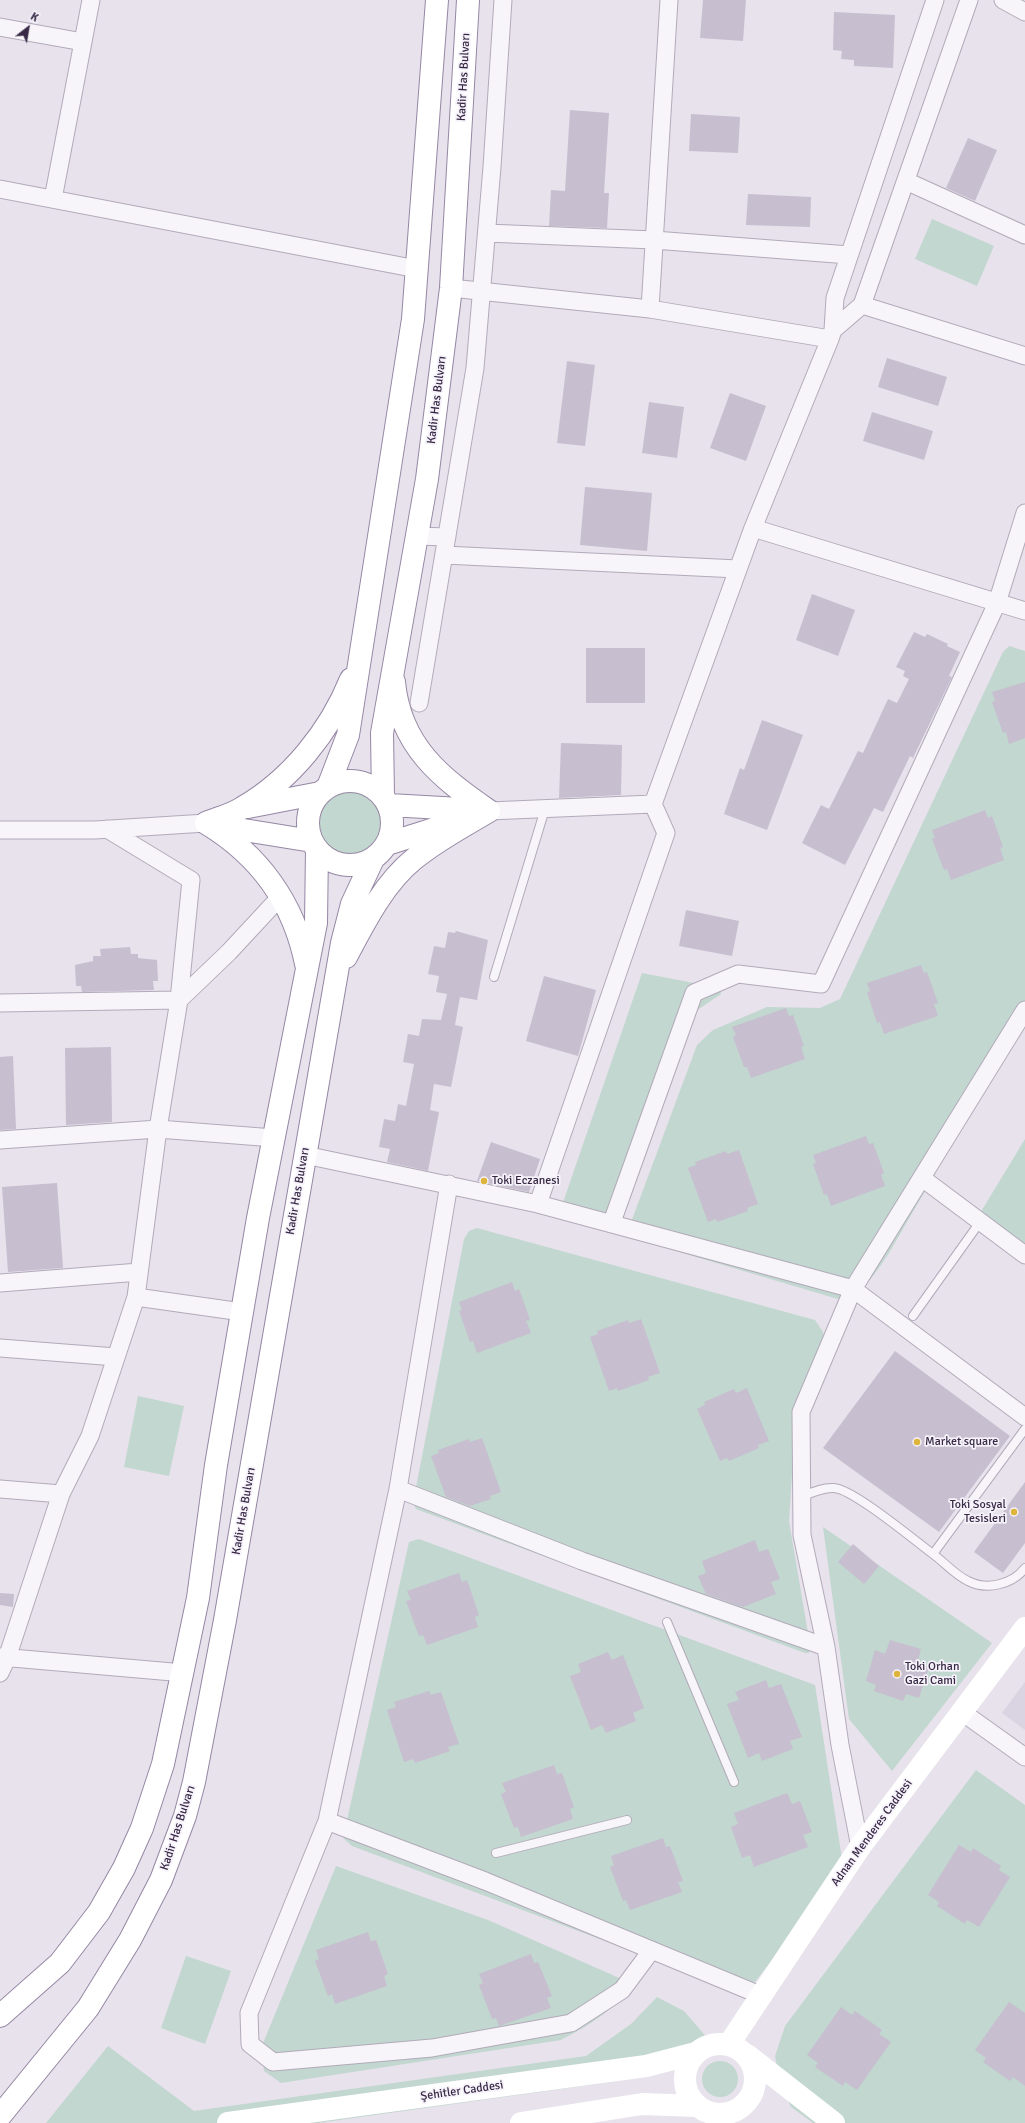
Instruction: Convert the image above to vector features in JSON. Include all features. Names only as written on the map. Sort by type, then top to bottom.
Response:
[{"type":"main road","points":[[437,0],[413,319],[348,735],[324,790],[314,801],[309,816],[309,831],[315,845],[325,857],[344,865],[354,865],[380,851],[489,811]]},
{"type":"main road","name":"Kadir Has Bulvarı","points":[[386,800],[382,733],[427,479],[452,288],[468,0]]},
{"type":"main road","points":[[242,808],[286,775],[313,745],[333,714],[348,686],[363,642]]},
{"type":"main road","points":[[393,668],[399,708],[410,736],[418,749],[436,772],[489,811]]},
{"type":"main road","points":[[206,823],[242,808],[324,790],[342,781],[357,781],[376,789],[386,800],[393,825],[380,851]]},
{"type":"main road","points":[[386,800],[489,811]]},
{"type":"main road","points":[[336,980],[372,911],[402,870],[428,848],[489,811]]},
{"type":"main road","points":[[206,823],[315,845]]},
{"type":"main road","points":[[206,823],[249,856],[262,869],[281,896],[296,926],[307,970]]},
{"type":"main road","points":[[0,2016],[60,1963],[80,1938],[116,1884],[133,1849],[153,1798],[164,1764],[184,1673],[198,1598],[216,1465],[242,1312],[318,905],[315,845]]},
{"type":"main road","name":"Kadir Has Bulvarı","points":[[0,2116],[88,2008],[130,1940],[161,1880],[185,1816],[194,1782],[226,1620],[346,923],[362,880],[380,851]]},
{"type":"main road","name":"Adnan Menderes Caddesi","points":[[736,2048],[760,1995],[860,1847],[1025,1628]]},
{"type":"main road","points":[[736,2048],[751,2061],[755,2072],[755,2084],[752,2095],[744,2105],[734,2111],[729,2119],[705,2111],[697,2106],[689,2097],[685,2085],[685,2073],[688,2062],[696,2053],[706,2046],[717,2043],[736,2048],[834,2123]]},
{"type":"main road","name":"Şehitler Caddesi","points":[[228,2123],[646,2066],[696,2053]]},
{"type":"main road","points":[[528,2122],[642,2104],[697,2106]]},
{"type":"street","points":[[53,200],[91,0]]},
{"type":"street","points":[[419,703],[475,368],[487,233],[502,0]]},
{"type":"street","points":[[650,309],[668,0]]},
{"type":"street","points":[[538,1204],[666,833],[653,804],[753,528],[832,334],[835,298],[935,0]]},
{"type":"street","points":[[832,334],[862,305],[970,0]]},
{"type":"street","points":[[1003,0],[1025,12]]},
{"type":"street","points":[[0,26],[83,42]]},
{"type":"street","points":[[906,181],[1025,235]]},
{"type":"street","points":[[0,189],[417,269]]},
{"type":"street","points":[[487,233],[654,240],[850,255]]},
{"type":"street","points":[[452,288],[650,309],[832,334]]},
{"type":"street","points":[[862,305],[1025,356]]},
{"type":"street","points":[[612,1222],[694,993],[738,974],[821,984],[996,603],[1025,512]]},
{"type":"street","points":[[753,528],[1025,611]]},
{"type":"street","points":[[417,536],[447,537]]},
{"type":"street","points":[[444,555],[738,569]]},
{"type":"street","points":[[489,811],[653,804]]},
{"type":"street","points":[[0,830],[107,829],[206,823]]},
{"type":"street","points":[[0,1673],[62,1494],[90,1436],[136,1297],[158,1129],[178,1000],[191,880],[107,829]]},
{"type":"street","points":[[0,1003],[178,1000],[229,952],[281,896]]},
{"type":"street","points":[[860,1847],[840,1745],[826,1648],[802,1535],[801,1412],[854,1290],[1025,1010]]},
{"type":"street","points":[[0,1140],[158,1129],[274,1138]]},
{"type":"street","points":[[305,1155],[449,1184],[612,1222],[854,1290],[1025,1417]]},
{"type":"street","points":[[922,1178],[1025,1255]]},
{"type":"street","points":[[449,1184],[398,1489],[327,1821],[249,2013],[250,2044],[273,2062],[432,2048],[571,2023],[622,1990],[651,1951]]},
{"type":"street","points":[[0,1283],[139,1272]]},
{"type":"street","points":[[136,1297],[242,1312]]},
{"type":"street","points":[[0,1348],[116,1357]]},
{"type":"street","points":[[0,1489],[62,1494]]},
{"type":"street","points":[[398,1489],[582,1561],[826,1648]]},
{"type":"street","points":[[4,1658],[184,1673]]},
{"type":"street","points":[[962,1712],[1025,1757]]},
{"type":"street","points":[[327,1821],[485,1881],[760,1995]]},
{"type":"lane","points":[[494,978],[545,809]]},
{"type":"lane","points":[[913,1316],[980,1222]]},
{"type":"lane","points":[[933,1554],[1025,1429]]},
{"type":"lane","points":[[801,1497],[824,1489],[833,1488],[850,1493],[968,1581],[978,1584],[999,1584],[1010,1581],[1019,1576],[1025,1568]]},
{"type":"lane","points":[[667,1622],[734,1782]]},
{"type":"lane","points":[[496,1853],[627,1820]]},
{"type":"shaded area","points":[[1025,1682],[1025,1730],[1002,1713]]},
{"type":"green space","points":[[932,219],[994,246],[977,286],[915,259]]},
{"type":"green space","points":[[1009,646],[1025,651],[1025,1019],[889,1253],[868,1282],[856,1291],[838,1299],[669,1249],[627,1233],[697,1045],[713,1030],[767,1007],[820,1008],[840,999],[1003,652]]},
{"type":"green space","points":[[350,789],[363,792],[374,799],[381,810],[384,823],[381,836],[374,847],[363,854],[350,857],[337,854],[326,847],[319,836],[316,823],[319,810],[326,799],[337,792]]},
{"type":"green space","points":[[642,973],[720,988],[721,994],[696,1011],[602,1228],[558,1217]]},
{"type":"green space","points":[[1025,1139],[1025,1249],[979,1215]]},
{"type":"green space","points":[[477,1228],[815,1320],[823,1332],[825,1343],[796,1411],[789,1521],[810,1645],[809,1653],[805,1653],[416,1509],[413,1503],[464,1239],[469,1231]]},
{"type":"green space","points":[[138,1396],[184,1406],[169,1476],[124,1467]]},
{"type":"green space","points":[[823,1527],[992,1643],[892,1771],[849,1719]]},
{"type":"green space","points":[[419,1539],[815,1685],[842,1859],[839,1876],[750,1988],[741,1992],[352,1846],[343,1838],[409,1542]]},
{"type":"green space","points":[[976,1770],[1025,1805],[1025,2123],[813,2123],[791,2107],[780,2082],[775,2056],[785,2026]]},
{"type":"green space","points":[[336,1866],[488,1920],[635,1985],[601,2016],[561,2040],[281,2083],[264,2071],[261,2048]]},
{"type":"green space","points":[[186,1956],[231,1971],[205,2044],[161,2028]]},
{"type":"green space","points":[[657,1997],[684,2011],[709,2040],[645,2073],[611,2082],[318,2123],[46,2123],[108,2046],[194,2111],[586,2056],[631,2024]]},
{"type":"green space","points":[[724,2061],[733,2066],[737,2072],[737,2086],[733,2092],[724,2097],[716,2097],[707,2092],[703,2086],[702,2075],[707,2066],[713,2062]]},
{"type":"building","points":[[703,0],[746,0],[743,41],[700,38]]},
{"type":"building","points":[[834,12],[895,15],[893,68],[854,66],[854,60],[841,59],[842,51],[833,50]]},
{"type":"building","points":[[570,110],[609,113],[604,193],[609,193],[607,228],[549,226],[551,190],[565,191]]},
{"type":"building","points":[[691,114],[740,117],[738,153],[689,151]]},
{"type":"building","points":[[968,138],[997,150],[975,201],[946,188]]},
{"type":"building","points":[[748,194],[811,197],[810,227],[746,225]]},
{"type":"building","points":[[887,358],[947,377],[938,406],[878,387]]},
{"type":"building","points":[[567,361],[595,365],[585,446],[557,443]]},
{"type":"building","points":[[730,393],[766,406],[746,461],[710,448]]},
{"type":"building","points":[[649,402],[684,407],[677,458],[642,453]]},
{"type":"building","points":[[872,412],[933,431],[924,460],[863,441]]},
{"type":"building","points":[[585,487],[652,493],[647,551],[580,545]]},
{"type":"building","points":[[812,594],[855,610],[838,656],[796,640]]},
{"type":"building","points":[[914,632],[925,637],[927,634],[948,644],[947,646],[960,652],[949,676],[952,677],[913,758],[910,756],[883,812],[874,808],[845,865],[802,843],[821,805],[829,809],[858,751],[863,753],[888,699],[897,703],[909,679],[903,676],[905,671],[896,667]]},
{"type":"building","points":[[586,648],[645,648],[645,703],[586,703]]},
{"type":"building","points":[[1025,682],[1025,738],[1009,744],[1006,732],[1003,733],[992,702],[995,701],[992,692]]},
{"type":"building","points":[[762,720],[803,735],[767,830],[724,814],[740,768],[744,770]]},
{"type":"building","points":[[561,743],[622,745],[621,795],[559,798]]},
{"type":"building","points":[[985,810],[988,818],[992,816],[1003,847],[1000,848],[1004,860],[951,880],[947,869],[944,870],[932,839],[935,838],[932,830]]},
{"type":"building","points":[[686,910],[739,921],[732,956],[679,946]]},
{"type":"building","points":[[456,931],[488,940],[477,1000],[460,997],[455,1025],[463,1027],[451,1087],[434,1084],[430,1110],[439,1112],[428,1171],[387,1162],[390,1149],[379,1147],[384,1119],[395,1121],[398,1104],[406,1106],[414,1064],[403,1062],[408,1034],[419,1036],[422,1019],[441,1020],[447,994],[436,992],[439,976],[428,974],[434,946],[445,948],[448,932],[455,933]]},
{"type":"building","points":[[130,947],[131,954],[138,954],[138,958],[157,960],[158,981],[153,981],[154,990],[82,992],[81,986],[76,986],[75,965],[93,961],[93,956],[101,956],[100,949]]},
{"type":"building","points":[[921,965],[924,973],[927,972],[938,1003],[934,1004],[938,1016],[884,1034],[880,1022],[877,1023],[867,992],[870,991],[867,983]]},
{"type":"building","points":[[544,976],[596,990],[578,1056],[526,1041]]},
{"type":"building","points":[[786,1008],[789,1016],[793,1015],[804,1046],[801,1047],[805,1059],[751,1078],[747,1067],[744,1067],[733,1037],[736,1035],[732,1027]]},
{"type":"building","points":[[111,1047],[112,1122],[66,1125],[65,1048]]},
{"type":"building","points":[[13,1056],[16,1129],[0,1130],[0,1057]]},
{"type":"building","points":[[866,1136],[869,1144],[873,1143],[884,1173],[881,1175],[885,1186],[831,1206],[827,1194],[824,1195],[813,1164],[816,1163],[813,1155]]},
{"type":"building","points":[[491,1142],[540,1159],[529,1192],[477,1181]]},
{"type":"building","points":[[739,1150],[758,1204],[747,1208],[748,1211],[717,1222],[716,1219],[708,1222],[688,1168],[696,1165],[695,1162],[726,1151],[727,1154]]},
{"type":"building","points":[[57,1183],[63,1268],[8,1272],[2,1187]]},
{"type":"building","points":[[512,1282],[515,1291],[519,1289],[530,1320],[526,1321],[531,1333],[477,1353],[473,1341],[470,1342],[459,1311],[462,1310],[459,1302]]},
{"type":"building","points":[[641,1319],[660,1373],[648,1377],[649,1380],[618,1391],[617,1388],[609,1391],[590,1337],[598,1334],[597,1331],[628,1320],[629,1323]]},
{"type":"building","name":"Market square","points":[[895,1351],[1010,1436],[939,1532],[823,1448]]},
{"type":"building","points":[[747,1388],[769,1441],[758,1445],[759,1448],[729,1461],[727,1458],[720,1461],[697,1409],[705,1405],[704,1402],[734,1389],[736,1393]]},
{"type":"building","points":[[482,1438],[501,1492],[490,1496],[491,1499],[470,1506],[446,1497],[431,1456],[439,1453],[438,1450],[469,1439],[470,1442]]},
{"type":"building","name":"Toki Sosyal Tesisleri","points":[[1025,1482],[1025,1543],[1003,1573],[974,1552]]},
{"type":"building","points":[[755,1540],[759,1552],[768,1549],[780,1579],[771,1582],[776,1594],[743,1607],[706,1594],[698,1576],[706,1573],[702,1561]]},
{"type":"building","points":[[853,1544],[879,1566],[864,1584],[838,1562]]},
{"type":"building","points":[[459,1573],[462,1582],[467,1580],[479,1615],[475,1617],[478,1627],[427,1645],[423,1635],[419,1636],[406,1601],[411,1600],[407,1591]]},
{"type":"building","points":[[0,1593],[14,1594],[13,1607],[0,1605]]},
{"type":"building","name":"Toki Orhan Gazi Cami","points":[[890,1640],[921,1649],[917,1663],[929,1667],[919,1698],[906,1694],[903,1701],[874,1691],[876,1685],[866,1681],[875,1650],[885,1654]]},
{"type":"building","points":[[608,1652],[612,1660],[623,1655],[644,1708],[633,1713],[636,1721],[606,1733],[602,1725],[591,1730],[570,1676],[581,1672],[578,1664]]},
{"type":"building","points":[[766,1680],[769,1688],[781,1684],[802,1737],[790,1741],[793,1749],[762,1761],[759,1753],[748,1758],[727,1704],[739,1700],[735,1692]]},
{"type":"building","points":[[429,1691],[431,1695],[441,1692],[459,1744],[448,1747],[450,1751],[415,1763],[413,1759],[404,1762],[387,1710],[396,1707],[394,1702]]},
{"type":"building","points":[[554,1765],[557,1774],[562,1773],[574,1807],[570,1809],[573,1819],[521,1837],[518,1827],[514,1828],[501,1794],[506,1792],[502,1783]]},
{"type":"building","points":[[787,1793],[792,1804],[800,1801],[812,1832],[803,1835],[808,1847],[754,1867],[750,1855],[742,1858],[731,1827],[738,1824],[734,1813]]},
{"type":"building","points":[[663,1838],[666,1847],[670,1846],[683,1881],[678,1882],[682,1892],[630,1910],[626,1900],[623,1901],[610,1867],[614,1865],[611,1856]]},
{"type":"building","points":[[959,1845],[971,1852],[973,1848],[1001,1866],[999,1870],[1010,1877],[979,1927],[967,1920],[965,1924],[937,1906],[939,1902],[928,1895]]},
{"type":"building","points":[[368,1932],[371,1941],[376,1940],[388,1974],[384,1976],[387,1986],[335,2004],[332,1994],[328,1996],[315,1961],[319,1959],[316,1950]]},
{"type":"building","points":[[531,1954],[534,1963],[538,1962],[552,1996],[547,1998],[551,2008],[499,2026],[496,2018],[492,2019],[479,1985],[483,1983],[479,1974]]},
{"type":"building","points":[[1009,2002],[1025,2013],[1025,2086],[1013,2077],[1010,2081],[983,2062],[986,2058],[975,2050]]},
{"type":"building","points":[[841,2007],[852,2015],[855,2011],[882,2030],[879,2034],[891,2042],[857,2090],[845,2082],[843,2086],[815,2067],[818,2063],[807,2055]]},
{"type":"place","name":"Toki Eczanesi","points":[[484,1181]]},
{"type":"place","name":"Market square","points":[[917,1442]]},
{"type":"place","name":"Toki Sosyal Tesisleri","points":[[1014,1512]]},
{"type":"place","name":"Toki Orhan Gazi Cami","points":[[897,1674]]}]
